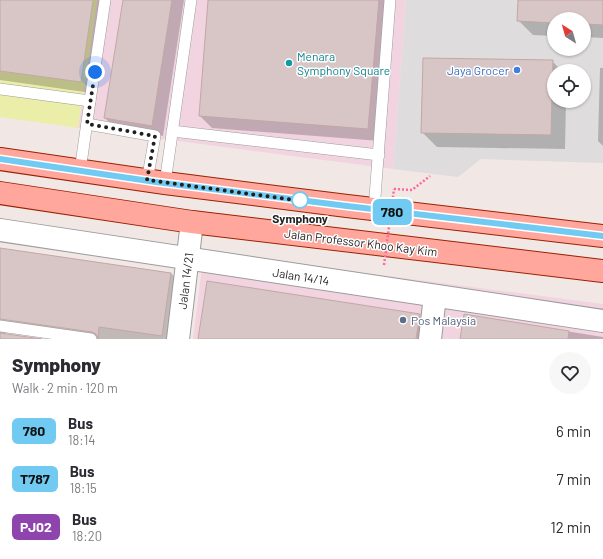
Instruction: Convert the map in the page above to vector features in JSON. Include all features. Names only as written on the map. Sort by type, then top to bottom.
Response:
[{"type":"main road","points":[[0,159],[156,182],[374,210],[603,236]]},
{"type":"main road","name":"Jalan Professor Khoo Kay Kim","points":[[0,193],[192,222],[603,271]]},
{"type":"street","name":"Jalan 14/21","points":[[178,339],[192,222]]},
{"type":"street","name":"Jalan 14/14","points":[[0,230],[603,321]]},
{"type":"street","points":[[430,339],[435,296]]},
{"type":"lane","points":[[80,171],[106,0]]},
{"type":"lane","points":[[156,182],[172,131],[192,0]]},
{"type":"lane","points":[[374,210],[390,0]]},
{"type":"lane","points":[[0,89],[90,101]]},
{"type":"lane","points":[[87,124],[155,136],[156,182]]},
{"type":"lane","points":[[172,131],[379,155]]},
{"type":"lane","points":[[0,326],[90,339]]},
{"type":"path","points":[[384,265],[394,189],[412,190],[430,176]]},
{"type":"shaded area","points":[[97,0],[406,0],[393,169],[78,128]]},
{"type":"shaded area","points":[[406,0],[603,0],[603,163],[481,159],[458,177],[393,169]]},
{"type":"shaded area","points":[[204,252],[603,304],[603,339],[193,339]]},
{"type":"green space","points":[[0,0],[97,0],[78,128],[0,117]]},
{"type":"building","points":[[0,0],[93,0],[81,82],[0,71]]},
{"type":"building","points":[[123,0],[172,0],[152,126],[104,118]]},
{"type":"building","name":"Menara Symphony Square","points":[[208,0],[379,0],[368,129],[199,116]]},
{"type":"building","points":[[518,0],[603,0],[603,25],[591,24],[591,12],[547,12],[547,23],[517,21]]},
{"type":"building","points":[[423,58],[553,60],[553,64],[547,64],[547,108],[552,108],[551,135],[421,133]]},
{"type":"building","points":[[0,248],[171,273],[162,336],[99,327],[98,339],[96,334],[92,332],[0,319]]},
{"type":"building","points":[[207,281],[420,314],[416,339],[198,339]]},
{"type":"building","points":[[464,314],[569,331],[568,339],[460,339]]},
{"type":"building","points":[[0,333],[42,339],[0,339]]},
{"type":"bus line","name":"780","points":[[0,159],[156,182],[603,236]]},
{"type":"place","name":"Menara Symphony Square","points":[[289,63]]},
{"type":"place","name":"Jaya Grocer","points":[[517,70]]},
{"type":"place","name":"Symphony","points":[[300,200]]},
{"type":"place","name":"Pos Malaysia","points":[[403,320]]},
{"type":"route","points":[[95,72],[87,124],[155,136],[147,180],[302,201],[300,200]]}]
